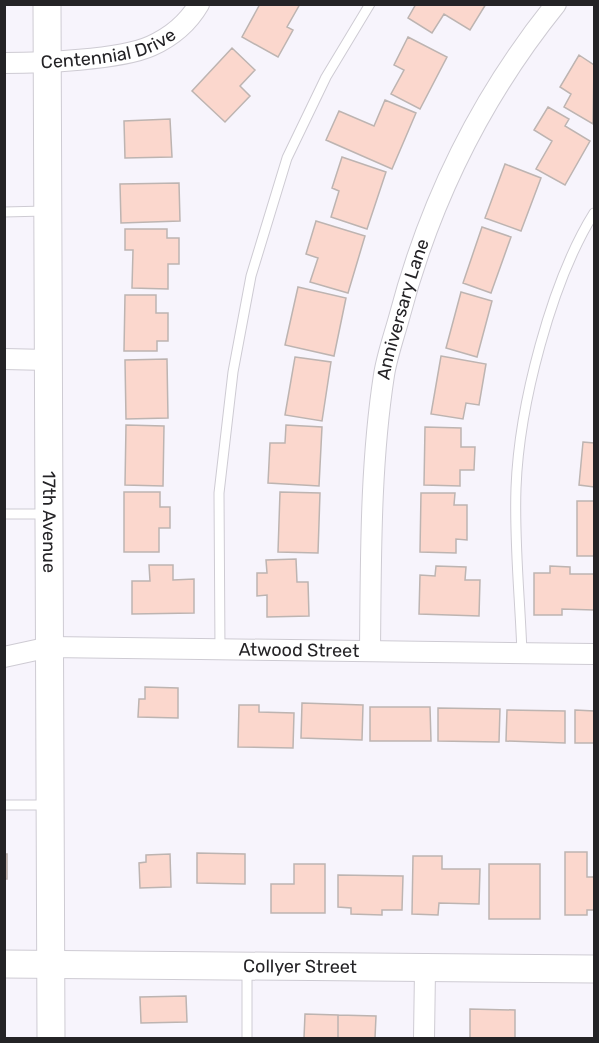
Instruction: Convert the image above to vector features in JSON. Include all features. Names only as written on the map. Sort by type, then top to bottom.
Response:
[{"type":"main road","name":"17th Avenue","points":[[47,4],[51,1038]]},
{"type":"main road","name":"Collyer Street","points":[[4,964],[425,970],[594,969]]},
{"type":"street","name":"Centennial Drive","points":[[4,63],[117,55],[149,47],[171,35],[199,4]]},
{"type":"street","name":"Anniversary Lane","points":[[370,650],[372,490],[384,373],[412,268],[464,144],[519,50],[556,4]]},
{"type":"street","points":[[4,359],[48,360]]},
{"type":"street","name":"Atwood Street","points":[[4,657],[50,647],[594,654]]},
{"type":"street","points":[[424,1038],[425,970]]},
{"type":"lane","points":[[220,650],[219,493],[233,372],[251,276],[287,158],[326,77],[370,4]]},
{"type":"lane","points":[[4,212],[48,211]]},
{"type":"lane","points":[[522,653],[516,488],[525,418],[547,321],[578,240],[594,213]]},
{"type":"lane","points":[[4,514],[49,514]]},
{"type":"lane","points":[[4,805],[51,805]]},
{"type":"lane","points":[[247,966],[247,1038]]},
{"type":"building","points":[[260,4],[300,4],[287,27],[293,30],[278,57],[242,37]]},
{"type":"building","points":[[416,4],[486,4],[470,30],[444,14],[432,33],[408,18]]},
{"type":"building","points":[[408,37],[447,57],[420,109],[391,94],[404,70],[394,65]]},
{"type":"building","points":[[232,48],[255,70],[240,86],[250,96],[225,122],[192,91]]},
{"type":"building","points":[[579,55],[594,65],[593,124],[564,107],[571,94],[560,87]]},
{"type":"building","points":[[385,100],[416,113],[392,169],[326,140],[339,111],[374,126]]},
{"type":"building","points":[[548,107],[569,119],[565,126],[590,141],[565,185],[536,169],[552,141],[534,130]]},
{"type":"building","points":[[170,119],[172,157],[125,158],[124,121]]},
{"type":"building","points":[[342,157],[386,172],[367,229],[331,217],[339,191],[332,188]]},
{"type":"building","points":[[505,164],[541,178],[521,231],[485,218]]},
{"type":"building","points":[[179,183],[180,221],[121,223],[120,184]]},
{"type":"building","points":[[316,221],[365,236],[348,293],[310,282],[318,258],[306,254]]},
{"type":"building","points":[[482,227],[511,237],[491,293],[463,283]]},
{"type":"building","points":[[125,229],[167,229],[167,238],[179,238],[179,264],[168,264],[168,289],[132,288],[133,250],[125,250]]},
{"type":"building","points":[[298,287],[346,298],[334,356],[285,345]]},
{"type":"building","points":[[461,292],[492,301],[477,357],[446,348]]},
{"type":"building","points":[[125,295],[156,295],[156,313],[168,313],[168,341],[157,341],[157,351],[124,351]]},
{"type":"building","points":[[441,356],[486,364],[479,405],[466,403],[463,419],[431,414]]},
{"type":"building","points":[[295,357],[331,362],[322,421],[285,415]]},
{"type":"building","points":[[167,359],[168,418],[126,419],[125,360]]},
{"type":"building","points":[[126,425],[164,426],[163,486],[125,485]]},
{"type":"building","points":[[286,425],[322,427],[319,486],[268,483],[270,443],[285,443]]},
{"type":"building","points":[[425,427],[461,428],[461,447],[475,447],[474,470],[460,470],[460,486],[424,485]]},
{"type":"building","points":[[583,442],[594,443],[594,487],[579,485]]},
{"type":"building","points":[[124,492],[160,492],[160,507],[170,507],[170,528],[159,528],[159,552],[124,552]]},
{"type":"building","points":[[280,492],[320,493],[318,553],[278,552]]},
{"type":"building","points":[[421,493],[455,493],[454,505],[467,505],[467,540],[456,539],[456,553],[420,552]]},
{"type":"building","points":[[577,501],[594,501],[594,556],[577,556]]},
{"type":"building","points":[[296,559],[297,582],[308,582],[309,616],[267,617],[267,595],[257,596],[257,573],[267,573],[266,560]]},
{"type":"building","points":[[149,565],[173,565],[173,580],[194,579],[194,613],[132,614],[132,581],[150,581]]},
{"type":"building","points":[[436,566],[466,567],[465,580],[480,580],[479,616],[419,614],[420,575],[435,576]]},
{"type":"building","points":[[550,566],[570,567],[570,574],[594,574],[594,610],[562,609],[562,615],[534,615],[534,573],[550,573]]},
{"type":"building","points":[[145,687],[178,688],[178,718],[138,717],[139,699],[145,699]]},
{"type":"building","points":[[302,703],[363,705],[362,740],[301,738]]},
{"type":"building","points":[[239,705],[259,705],[259,712],[294,713],[293,748],[238,747]]},
{"type":"building","points":[[370,707],[430,707],[431,741],[370,741]]},
{"type":"building","points":[[438,708],[500,709],[499,742],[438,741]]},
{"type":"building","points":[[507,710],[565,711],[565,743],[506,741]]},
{"type":"building","points":[[575,710],[594,711],[594,743],[575,743]]},
{"type":"building","points":[[565,852],[587,852],[587,877],[594,877],[594,910],[587,910],[587,915],[565,915]]},
{"type":"building","points":[[197,853],[245,854],[245,884],[197,883]]},
{"type":"building","points":[[4,854],[7,854],[7,879],[4,879]]},
{"type":"building","points":[[170,854],[171,887],[140,888],[139,863],[146,862],[146,855]]},
{"type":"building","points":[[413,856],[442,856],[442,869],[480,869],[479,904],[439,903],[438,915],[412,914]]},
{"type":"building","points":[[294,864],[325,864],[325,913],[271,913],[271,884],[294,884]]},
{"type":"building","points":[[489,864],[540,864],[540,919],[489,919]]},
{"type":"building","points":[[338,875],[403,876],[402,910],[382,910],[382,915],[351,914],[351,908],[338,907]]},
{"type":"building","points":[[186,996],[187,1022],[141,1023],[140,997]]},
{"type":"building","points":[[470,1009],[515,1010],[515,1038],[470,1038]]},
{"type":"building","points":[[305,1014],[338,1015],[338,1038],[304,1038]]},
{"type":"building","points":[[338,1015],[376,1016],[375,1038],[338,1038]]}]
